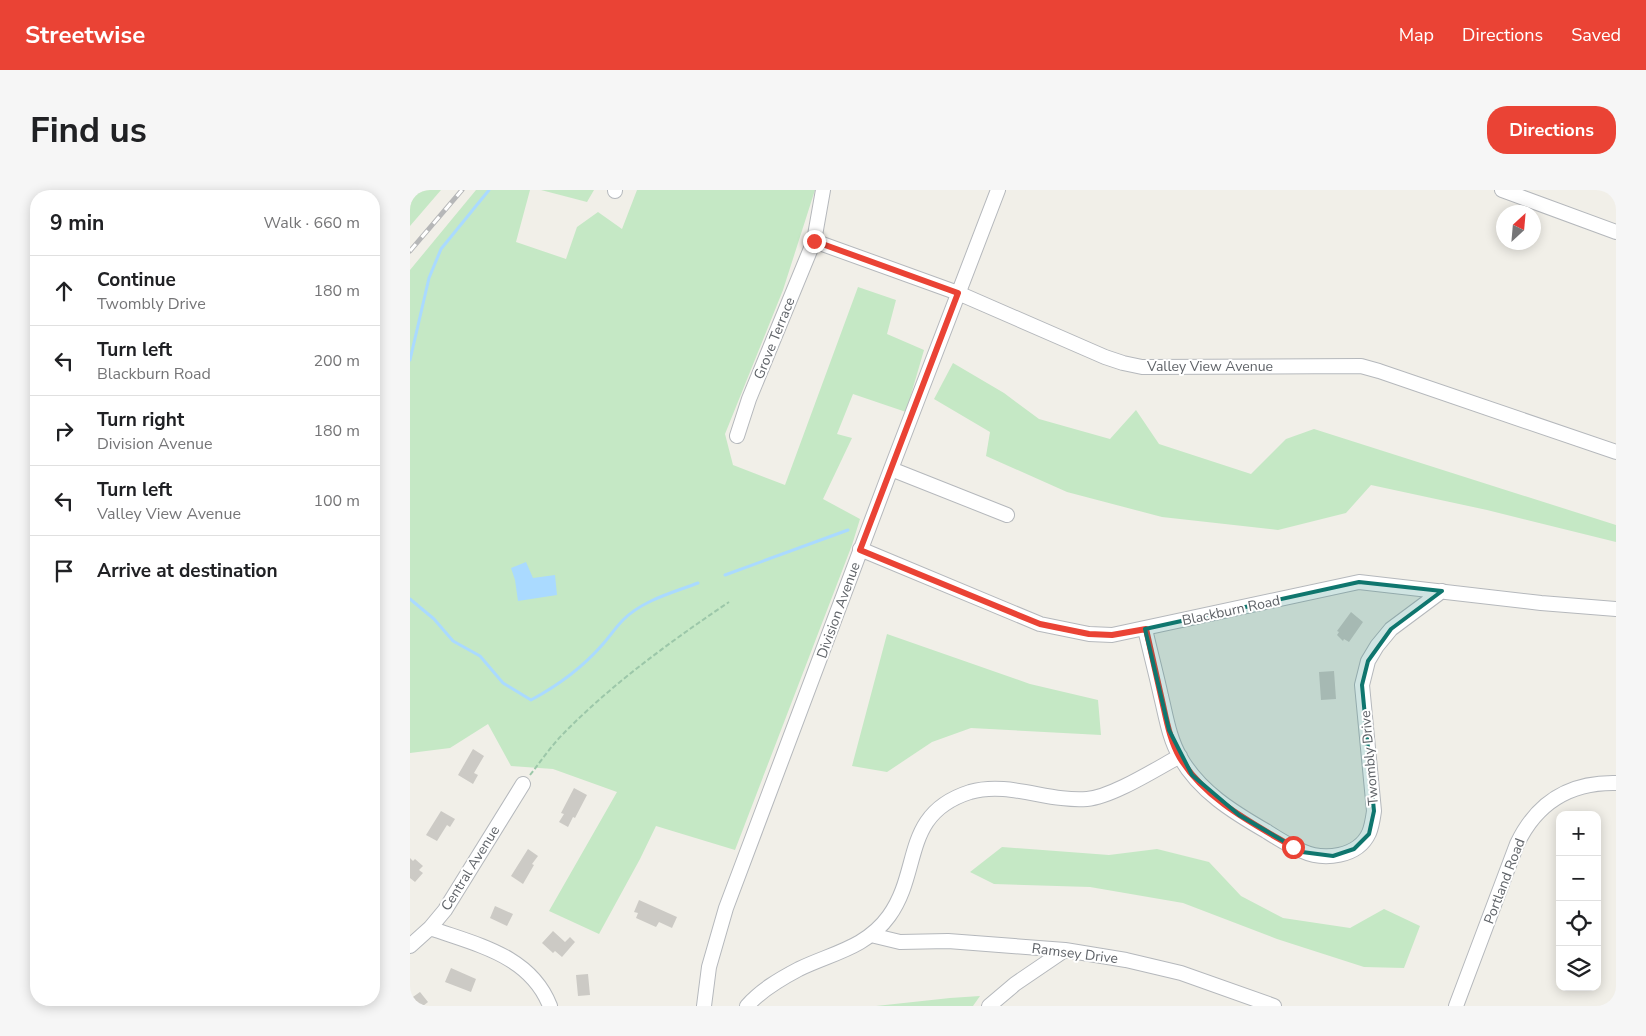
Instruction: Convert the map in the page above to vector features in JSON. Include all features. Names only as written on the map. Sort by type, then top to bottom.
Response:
[{"type":"street","name":"Grove Terrace","points":[[737,436],[749,399],[814,241],[823,190]]},
{"type":"street","name":"Division Avenue","points":[[704,1006],[709,967],[726,908],[860,550],[998,190]]},
{"type":"street","points":[[1502,190],[1616,232]]},
{"type":"street","name":"Valley View Avenue","points":[[814,241],[958,293],[1105,357],[1123,363],[1142,367],[1361,366],[1616,452]]},
{"type":"street","points":[[891,469],[1007,515]]},
{"type":"street","name":"Blackburn Road","points":[[860,550],[1040,624],[1065,630],[1104,635],[1146,629],[1359,582],[1616,610]]},
{"type":"street","name":"Twombly Drive","points":[[1146,629],[1169,730],[1180,756],[1192,774],[1221,802],[1302,852],[1312,855],[1333,856],[1344,854],[1362,842],[1369,834],[1374,811],[1362,685],[1368,661],[1390,629],[1442,591]]},
{"type":"street","points":[[747,1006],[755,997],[775,983],[800,969],[852,948],[871,935],[889,916],[902,892],[917,839],[929,818],[950,802],[971,792],[999,788],[1062,798],[1088,799],[1106,794],[1180,756]]},
{"type":"street","name":"Portland Road","points":[[1456,1006],[1518,844],[1528,824],[1542,808],[1567,792],[1591,784],[1616,782]]},
{"type":"street","name":"Central Avenue","points":[[410,946],[430,928],[444,910],[522,784]]},
{"type":"street","points":[[430,928],[484,947],[516,962],[529,972],[539,984],[550,1006]]},
{"type":"street","name":"Ramsey Drive","points":[[871,935],[900,942],[948,941],[1065,950],[1126,960],[1181,973],[1274,1006]]},
{"type":"street","points":[[989,1006],[1015,984],[1065,950]]},
{"type":"path","points":[[522,784],[562,734],[610,689],[678,637],[729,602]]},
{"type":"highlighted area","points":[[1359,582],[1442,591],[1391,629],[1368,661],[1362,685],[1374,811],[1369,834],[1354,849],[1333,856],[1302,852],[1239,815],[1192,775],[1169,730],[1145,629]]},
{"type":"green space","points":[[410,190],[441,190],[410,226]]},
{"type":"green space","points":[[476,190],[530,190],[516,242],[566,259],[577,227],[598,212],[622,229],[637,190],[815,190],[783,290],[725,434],[733,465],[785,485],[858,287],[896,300],[887,334],[924,350],[906,412],[853,394],[837,434],[852,438],[823,499],[860,519],[852,545],[735,850],[656,826],[599,934],[549,911],[617,792],[553,769],[511,766],[488,724],[450,748],[410,753],[410,270]]},
{"type":"green space","points":[[541,190],[594,190],[587,202]]},
{"type":"green space","points":[[953,363],[1004,393],[1039,419],[1110,439],[1136,410],[1159,444],[1251,474],[1286,439],[1314,429],[1616,525],[1616,542],[1487,510],[1371,485],[1346,513],[1278,530],[1162,517],[1067,492],[986,456],[990,432],[934,399]]},
{"type":"green space","points":[[887,634],[1030,684],[1098,700],[1101,735],[971,728],[932,742],[887,772],[852,766]]},
{"type":"green space","points":[[1002,847],[1109,855],[1157,849],[1209,862],[1241,896],[1283,918],[1350,928],[1384,909],[1420,926],[1404,968],[1364,967],[1277,939],[1183,903],[1090,887],[994,884],[970,872]]},
{"type":"green space","points":[[980,996],[973,1006],[876,1006],[950,998]]},
{"type":"water","points":[[526,562],[533,578],[555,575],[557,595],[518,601],[511,568]]},
{"type":"building","points":[[1351,612],[1363,622],[1349,642],[1344,639],[1343,641],[1337,635],[1339,632],[1337,631]]},
{"type":"building","points":[[1334,671],[1336,699],[1321,700],[1319,672]]},
{"type":"building","points":[[473,749],[484,756],[474,773],[478,775],[473,784],[458,775]]},
{"type":"building","points":[[574,788],[587,795],[568,827],[559,822],[564,814],[561,813]]},
{"type":"building","points":[[441,811],[455,819],[450,827],[447,825],[437,841],[426,835]]},
{"type":"building","points":[[528,849],[538,856],[532,864],[534,865],[523,884],[511,876]]},
{"type":"building","points":[[410,858],[413,861],[415,859],[423,866],[419,870],[423,873],[415,882],[410,878]]},
{"type":"building","points":[[639,900],[677,917],[672,928],[659,922],[656,927],[636,918],[638,913],[634,912]]},
{"type":"building","points":[[495,906],[513,914],[507,926],[490,918]]},
{"type":"building","points":[[553,931],[565,942],[570,937],[575,942],[562,957],[555,951],[553,953],[542,943]]},
{"type":"building","points":[[451,968],[476,979],[471,992],[445,982]]},
{"type":"building","points":[[588,974],[590,995],[578,996],[576,975]]},
{"type":"building","points":[[420,992],[428,1002],[423,1006],[410,1006],[410,999]]},
{"type":"waterway","points":[[410,360],[429,278],[441,249],[489,190]]},
{"type":"waterway","points":[[725,575],[848,530]]},
{"type":"waterway","points":[[410,599],[434,619],[453,641],[480,656],[503,683],[531,700],[561,682],[579,668],[631,613],[649,602],[698,583]]},
{"type":"railway","points":[[410,251],[462,190]]},
{"type":"route","points":[[814,241],[958,293],[860,550],[1040,624],[1089,634],[1112,635],[1146,629],[1169,730],[1180,756],[1192,774],[1221,802],[1293,847]]}]
